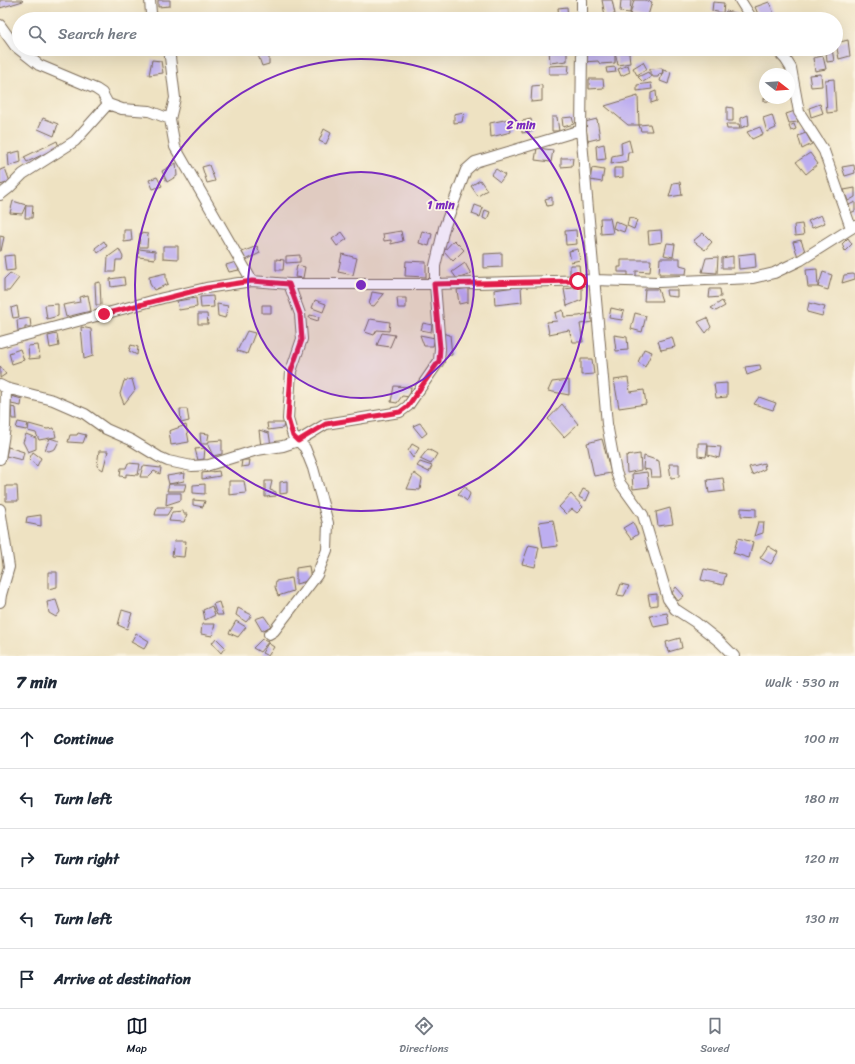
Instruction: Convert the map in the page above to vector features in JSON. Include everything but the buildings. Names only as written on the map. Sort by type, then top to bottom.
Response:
[{"type":"street","points":[[150,0],[151,12]]},
{"type":"street","points":[[582,0],[582,12]]},
{"type":"street","points":[[740,0],[748,12]]},
{"type":"street","points":[[0,25],[12,42]]},
{"type":"street","points":[[28,56],[39,65],[96,88],[102,93],[108,104],[122,109],[149,111],[170,119]]},
{"type":"street","points":[[170,56],[175,98],[170,119],[175,147],[252,281]]},
{"type":"street","points":[[582,56],[581,130],[607,424],[616,472],[620,484],[643,515],[668,599],[675,610],[695,622],[720,642],[734,656]]},
{"type":"street","points":[[0,342],[163,298],[206,288],[252,281],[289,284],[434,284],[594,280],[658,282],[753,278],[774,273],[801,260],[853,227],[824,152],[799,112],[791,68],[782,56]]},
{"type":"street","points":[[0,195],[23,174],[74,141],[108,104]]},
{"type":"street","points":[[0,459],[5,427],[3,386],[53,400],[85,414],[106,429],[131,440],[168,462],[192,466],[209,465],[257,450],[284,446],[298,441],[326,424],[400,412],[408,406],[439,361],[440,348],[434,284],[435,266],[444,228],[466,170],[475,162],[581,130]]},
{"type":"street","points":[[269,634],[274,631],[318,575],[327,550],[328,523],[313,468],[305,448],[293,436],[288,419],[291,371],[302,340],[300,314],[289,284]]},
{"type":"street","points":[[0,509],[9,567],[0,602]]},
{"type":"route","points":[[104,314],[206,288],[252,281],[289,284],[300,314],[302,340],[291,371],[288,419],[293,436],[298,441],[326,424],[400,412],[408,406],[439,361],[440,348],[434,284],[578,281]]}]
